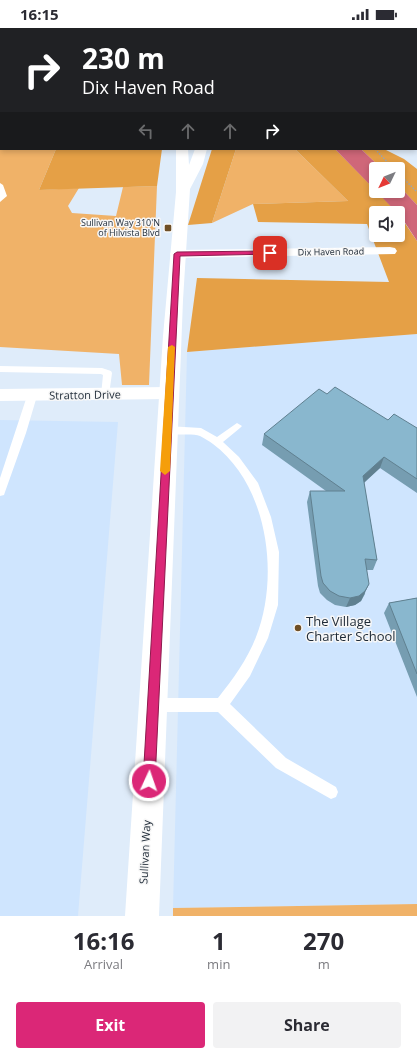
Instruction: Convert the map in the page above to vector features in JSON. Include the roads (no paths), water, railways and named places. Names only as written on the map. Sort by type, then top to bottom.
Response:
[{"type":"main road","name":"Sullivan Way","points":[[142,916],[169,393],[177,254],[183,190],[181,163],[182,150]]},
{"type":"main road","name":"Sullivan Way","points":[[183,190],[200,150]]},
{"type":"street","name":"Dix Haven Road","points":[[177,254],[390,251]]},
{"type":"street","name":"Stratton Drive","points":[[0,395],[32,396],[169,393]]},
{"type":"lane","points":[[0,185],[4,196],[0,200]]},
{"type":"lane","points":[[0,369],[102,371],[108,373],[105,394]]},
{"type":"lane","points":[[0,492],[21,433],[32,396]]},
{"type":"lane","points":[[217,442],[237,426]]},
{"type":"lane","points":[[167,430],[201,432],[217,442],[236,460],[253,483],[266,517],[273,552],[272,604],[262,638],[246,672],[221,705]]},
{"type":"lane","points":[[153,705],[221,705],[281,763],[331,792]]},
{"type":"place","name":"Sullivan Way 310'N of Hilvista Blvd","points":[[168,228]]},
{"type":"place","name":"The Village Charter School","points":[[298,628]]}]
